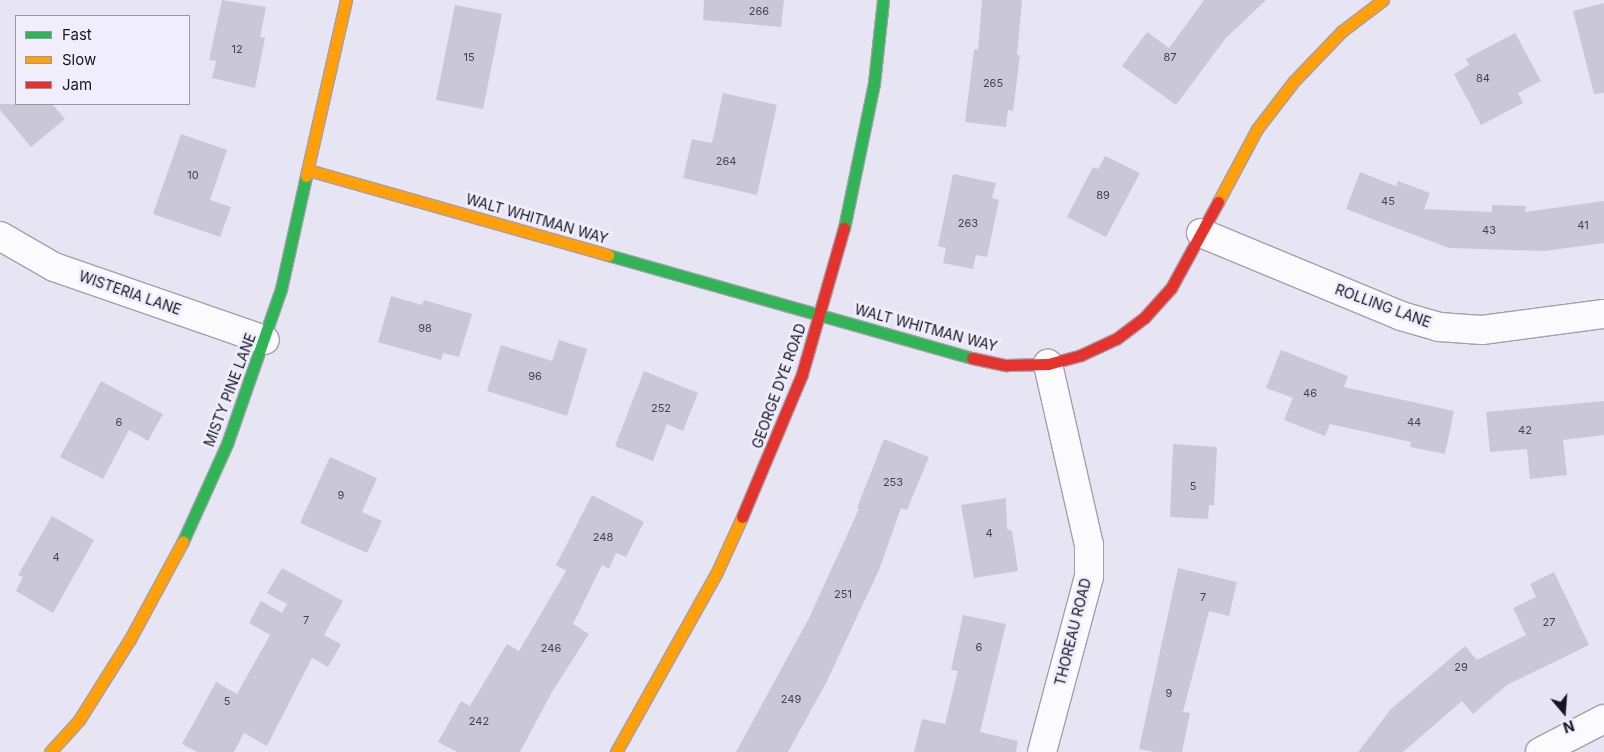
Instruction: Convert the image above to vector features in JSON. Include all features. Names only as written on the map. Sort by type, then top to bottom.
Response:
[{"type":"street","name":"MISTY PINE LANE","points":[[50,752],[79,720],[130,639],[182,543],[226,444],[265,340],[281,290],[346,0]]},
{"type":"street","name":"GEORGE DYE ROAD","points":[[616,752],[716,574],[762,475],[821,316],[854,191],[874,83],[883,0]]},
{"type":"street","name":"WALT WHITMAN WAY","points":[[308,170],[965,356],[1006,365],[1048,364],[1081,355],[1116,339],[1144,318],[1171,288],[1257,129],[1294,81],[1342,31],[1383,0]]},
{"type":"street","name":"ROLLING LANE","points":[[1201,234],[1401,316],[1439,327],[1482,330],[1604,314]]},
{"type":"street","name":"WISTERIA LANE","points":[[0,236],[54,267],[265,340]]},
{"type":"street","name":"THOREAU ROAD","points":[[1042,752],[1088,577],[1089,545],[1048,364]]},
{"type":"street","points":[[1540,752],[1604,720]]},
{"type":"building","points":[[222,0],[266,7],[260,37],[265,38],[255,88],[212,78],[216,61],[209,60]]},
{"type":"building","points":[[704,0],[784,0],[781,27],[703,20]]},
{"type":"building","points":[[982,0],[1022,0],[1017,55],[1020,55],[1013,111],[1008,110],[1006,127],[965,122],[974,49],[978,50]]},
{"type":"building","points":[[1204,0],[1266,0],[1225,39],[1176,105],[1122,66],[1147,32],[1169,48]]},
{"type":"building","points":[[1604,3],[1604,93],[1594,94],[1573,11]]},
{"type":"building","points":[[455,5],[502,14],[483,109],[436,100]]},
{"type":"building","points":[[1515,33],[1541,81],[1518,93],[1523,103],[1481,125],[1454,74],[1469,65],[1466,59]]},
{"type":"building","points":[[723,93],[777,105],[757,195],[683,178],[692,139],[712,143]]},
{"type":"building","points":[[0,104],[53,105],[65,119],[31,147],[0,110]]},
{"type":"building","points":[[181,134],[227,150],[210,200],[231,207],[220,237],[153,214]]},
{"type":"building","points":[[1105,156],[1140,173],[1106,237],[1067,217],[1093,167],[1098,169]]},
{"type":"building","points":[[1360,172],[1396,186],[1398,181],[1430,193],[1424,209],[1492,212],[1492,205],[1526,206],[1525,212],[1604,201],[1604,243],[1544,251],[1449,248],[1346,209]]},
{"type":"building","points":[[953,174],[996,183],[992,198],[999,200],[987,257],[976,255],[973,269],[943,263],[946,248],[938,246]]},
{"type":"building","points":[[391,296],[422,305],[424,300],[472,314],[459,357],[443,353],[441,360],[378,342]]},
{"type":"building","points":[[559,340],[587,349],[567,416],[487,391],[501,345],[552,361]]},
{"type":"building","points":[[1281,350],[1348,376],[1344,387],[1454,411],[1445,454],[1410,447],[1411,442],[1330,424],[1325,436],[1284,420],[1293,398],[1266,388]]},
{"type":"building","points":[[644,371],[698,393],[683,431],[667,424],[653,461],[615,446]]},
{"type":"building","points":[[101,381],[163,414],[148,441],[129,430],[103,479],[60,457]]},
{"type":"building","points":[[1604,401],[1604,435],[1563,440],[1567,475],[1530,479],[1527,449],[1490,452],[1486,412]]},
{"type":"building","points":[[884,439],[929,457],[907,510],[901,508],[879,570],[826,683],[788,752],[736,752],[809,618],[859,509],[857,508]]},
{"type":"building","points":[[1173,444],[1217,447],[1214,505],[1209,505],[1208,519],[1170,517]]},
{"type":"building","points":[[330,457],[377,478],[362,512],[382,521],[367,553],[300,523]]},
{"type":"building","points":[[592,495],[644,522],[626,557],[616,553],[609,569],[602,565],[573,624],[589,634],[552,692],[520,752],[457,752],[438,742],[461,701],[470,706],[507,644],[519,651],[566,571],[556,565]]},
{"type":"building","points":[[1006,498],[1007,529],[1012,531],[1018,571],[974,578],[961,505]]},
{"type":"building","points":[[52,516],[94,540],[53,613],[16,591],[23,577],[18,575]]},
{"type":"building","points":[[282,568],[343,601],[324,635],[341,644],[328,667],[312,658],[267,746],[244,733],[234,752],[197,752],[182,744],[216,682],[237,694],[270,635],[249,623],[261,601],[282,613],[287,604],[267,593]]},
{"type":"building","points":[[1178,568],[1237,582],[1229,616],[1209,611],[1183,712],[1190,713],[1182,752],[1154,752],[1139,749]]},
{"type":"building","points":[[1554,572],[1589,645],[1507,685],[1473,714],[1462,701],[1403,752],[1358,752],[1391,709],[1465,646],[1477,660],[1526,635],[1513,608],[1536,597],[1530,584]]},
{"type":"building","points":[[963,615],[1006,624],[980,732],[1018,741],[1016,752],[914,752],[922,719],[945,724],[958,671],[951,670]]},
{"type":"traffic: fast","points":[[844,228],[874,83],[883,0]]},
{"type":"traffic: fast","points":[[183,541],[227,444],[281,289],[306,176]]},
{"type":"traffic: fast","points":[[608,255],[972,358]]},
{"type":"traffic: slow","points":[[306,176],[346,0]]},
{"type":"traffic: slow","points":[[1218,202],[1257,129],[1294,81],[1342,31],[1383,0]]},
{"type":"traffic: slow","points":[[308,170],[608,255]]},
{"type":"traffic: slow","points":[[616,752],[716,574],[742,517]]},
{"type":"traffic: slow","points":[[50,752],[79,720],[130,639],[183,541]]},
{"type":"traffic: jam","points":[[972,358],[1006,365],[1048,364],[1081,355],[1116,339],[1144,318],[1171,288],[1218,202]]},
{"type":"traffic: jam","points":[[742,517],[802,374],[844,228]]}]
